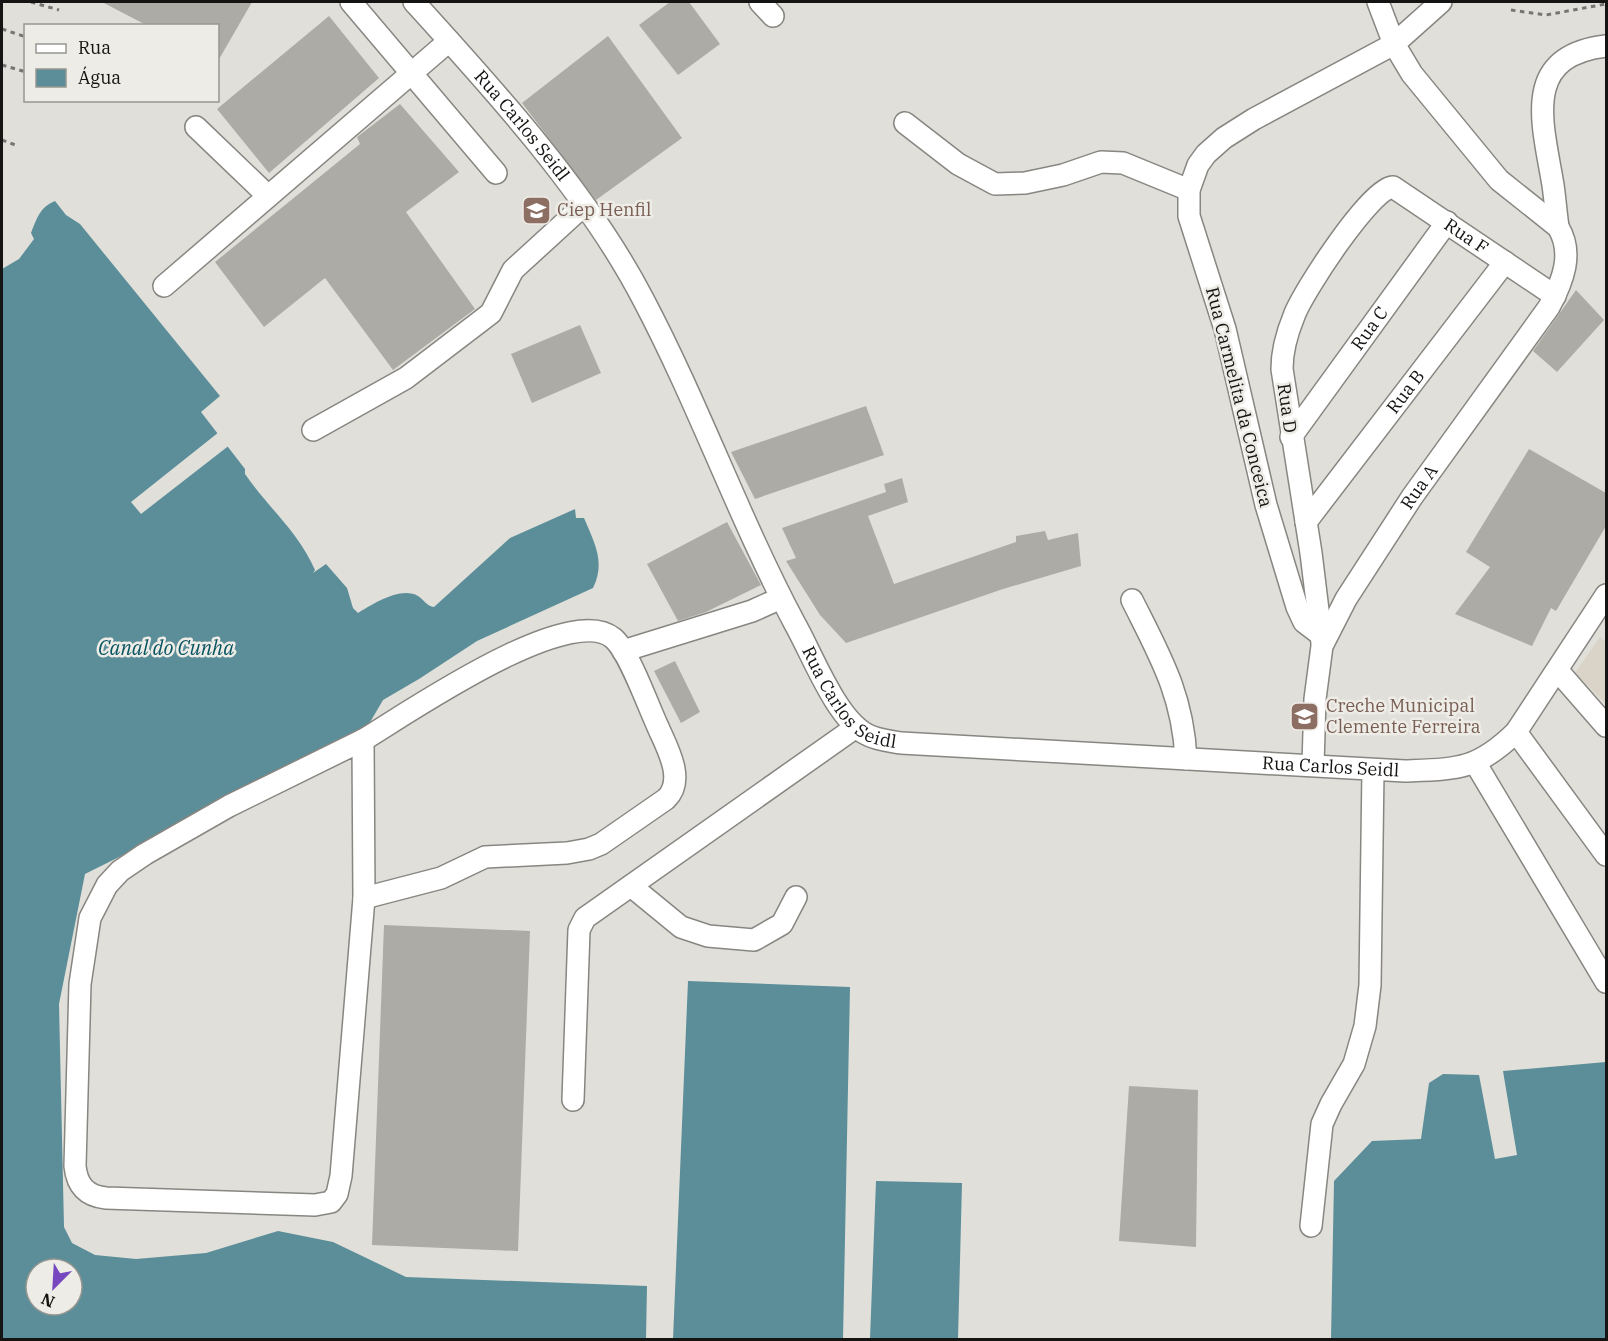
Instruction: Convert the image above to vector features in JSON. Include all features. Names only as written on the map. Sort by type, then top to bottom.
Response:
[{"type":"street","points":[[351,2],[496,173]]},
{"type":"street","name":"Rua Carlos Seidl","points":[[414,2],[528,132],[583,206],[643,298],[781,598],[840,707],[856,727],[867,735],[901,743],[1373,770],[1448,770],[1476,764],[1499,749],[1516,732],[1606,595]]},
{"type":"street","points":[[1378,2],[1394,44],[1412,74],[1498,180],[1558,227]]},
{"type":"street","name":"Rua Carmelita da Conceica","points":[[1322,640],[1300,614],[1266,505],[1225,330],[1189,216],[1189,190],[1198,165],[1224,138],[1254,119],[1394,44],[1441,2]]},
{"type":"street","points":[[164,286],[449,41]]},
{"type":"street","name":"Rua A","points":[[1312,765],[1315,699],[1322,640],[1367,564],[1555,296],[1566,257],[1564,236],[1558,227],[1542,131],[1543,101],[1548,80],[1558,64],[1578,51],[1606,46]]},
{"type":"street","points":[[905,123],[958,164],[995,184],[1025,183],[1101,162],[1123,163],[1189,190]]},
{"type":"street","points":[[196,126],[268,196]]},
{"type":"street","name":"Rua F","points":[[1377,196],[1388,187],[1393,187],[1555,296]]},
{"type":"street","name":"Rua D","points":[[1322,640],[1282,369],[1284,344],[1294,315],[1331,254],[1377,196]]},
{"type":"street","points":[[314,430],[406,378],[491,313],[513,270],[583,206]]},
{"type":"street","name":"Rua C","points":[[1291,437],[1447,222]]},
{"type":"street","name":"Rua B","points":[[1306,522],[1505,262]]},
{"type":"street","points":[[623,651],[752,611],[781,598]]},
{"type":"street","points":[[1132,600],[1171,678],[1184,726],[1186,759]]},
{"type":"street","points":[[363,740],[364,898],[341,1176],[334,1198],[327,1204],[315,1205],[106,1198],[98,1197],[82,1188],[76,1180],[75,1166],[80,984],[90,918],[107,885],[120,871],[229,806],[363,740],[488,664],[529,645],[563,635],[595,631],[610,635],[623,651],[668,750],[676,780],[669,796],[601,844],[589,849],[567,853],[485,857],[441,878],[364,898]]},
{"type":"street","points":[[1558,671],[1606,726]]},
{"type":"street","points":[[573,1100],[579,930],[585,918],[856,727]]},
{"type":"street","points":[[1516,732],[1606,855]]},
{"type":"street","points":[[1476,764],[1606,982]]},
{"type":"street","points":[[1311,1226],[1322,1124],[1330,1104],[1354,1064],[1365,1026],[1370,985],[1373,770]]},
{"type":"street","points":[[631,886],[681,927],[708,936],[754,940],[771,933],[782,924],[796,897]]},
{"type":"path","points":[[31,2],[59,9]]},
{"type":"path","points":[[1511,10],[1546,15],[1606,4]]},
{"type":"path","points":[[2,29],[24,36]]},
{"type":"path","points":[[2,65],[24,71]]},
{"type":"path","points":[[2,140],[18,146]]},
{"type":"shaded area","points":[[1600,637],[1606,642],[1606,704],[1575,673]]},
{"type":"water","name":"Canal do Cunha","points":[[55,201],[66,215],[80,224],[220,396],[201,412],[245,469],[245,474],[254,487],[300,543],[315,570],[313,573],[326,564],[347,588],[353,608],[358,613],[387,597],[404,593],[418,596],[434,607],[510,538],[575,509],[576,518],[584,518],[595,544],[599,561],[597,579],[593,588],[477,641],[383,700],[362,736],[85,874],[59,1004],[64,1227],[72,1243],[95,1255],[136,1259],[206,1253],[278,1231],[333,1242],[406,1277],[647,1286],[646,1339],[2,1340],[2,269],[19,259],[34,239],[31,233],[42,210]]},
{"type":"water","points":[[688,981],[850,987],[843,1339],[673,1339]]},
{"type":"water","points":[[1606,1062],[1606,1339],[1331,1339],[1334,1181],[1372,1141],[1421,1139],[1429,1083],[1443,1074],[1479,1075],[1495,1159],[1517,1155],[1503,1071]]},
{"type":"water","points":[[876,1181],[962,1183],[958,1339],[870,1339]]},
{"type":"pier","points":[[219,432],[227,444],[231,444],[141,514],[131,502]]},
{"type":"building","points":[[102,2],[252,2],[219,59],[219,24],[144,24]]},
{"type":"building","points":[[670,2],[689,2],[720,44],[678,75],[639,25]]},
{"type":"building","points":[[329,16],[379,78],[269,173],[217,109]]},
{"type":"building","points":[[608,36],[682,138],[596,200],[522,103]]},
{"type":"building","points":[[400,104],[459,172],[406,212],[475,309],[393,370],[325,278],[264,327],[215,262],[360,144],[357,137]]},
{"type":"building","points":[[1576,290],[1604,320],[1557,372],[1533,351]]},
{"type":"building","points":[[580,325],[601,373],[532,403],[511,354]]},
{"type":"building","points":[[866,406],[884,455],[755,499],[731,452]]},
{"type":"building","points":[[1529,449],[1606,493],[1606,526],[1556,611],[1551,608],[1532,646],[1455,614],[1490,567],[1466,552]]},
{"type":"building","points":[[902,478],[908,502],[868,516],[894,584],[1016,542],[1016,536],[1045,531],[1048,540],[1078,533],[1081,566],[1003,589],[846,643],[820,615],[786,561],[796,558],[782,528],[886,492],[884,484]]},
{"type":"building","points":[[727,522],[761,585],[706,612],[678,621],[647,564]]},
{"type":"building","points":[[675,661],[700,712],[681,723],[654,671]]},
{"type":"building","points":[[384,925],[530,931],[518,1251],[372,1245]]},
{"type":"building","points":[[1129,1086],[1198,1090],[1196,1247],[1119,1241]]},
{"type":"place","name":"Ciep Henfil","points":[[536,210]]},
{"type":"place","name":"Creche Municipal Clemente Ferreira","points":[[1305,716]]}]
